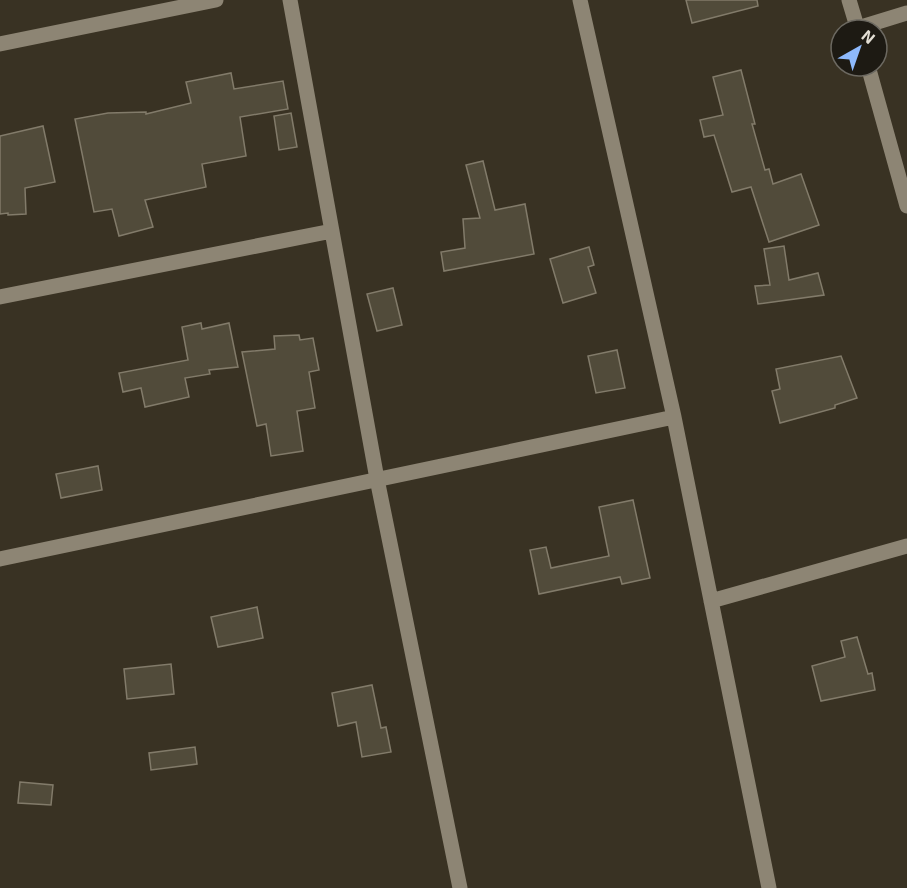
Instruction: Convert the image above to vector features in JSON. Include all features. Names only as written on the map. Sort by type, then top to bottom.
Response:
[{"type":"street","points":[[0,44],[216,0]]},
{"type":"street","points":[[290,0],[377,479],[460,888]]},
{"type":"street","points":[[580,0],[674,417],[769,888]]},
{"type":"street","points":[[849,0],[855,18]]},
{"type":"street","points":[[889,19],[907,13]]},
{"type":"street","points":[[871,78],[907,206]]},
{"type":"street","points":[[0,297],[332,231]]},
{"type":"street","points":[[0,559],[674,417]]},
{"type":"street","points":[[711,601],[907,546]]},
{"type":"building","points":[[686,0],[757,0],[758,6],[692,23]]},
{"type":"building","points":[[741,70],[755,124],[752,124],[765,170],[769,169],[773,184],[801,174],[819,225],[769,242],[751,187],[732,192],[714,135],[704,137],[700,120],[723,115],[713,77]]},
{"type":"building","points":[[231,73],[234,89],[283,81],[288,109],[240,117],[246,156],[202,164],[206,187],[145,200],[153,227],[119,236],[112,209],[94,212],[75,119],[108,113],[146,112],[146,114],[191,103],[186,82]]},
{"type":"building","points":[[291,113],[297,147],[279,150],[274,116]]},
{"type":"building","points":[[43,126],[55,182],[25,188],[26,214],[0,214],[0,136]]},
{"type":"building","points":[[483,161],[495,210],[525,204],[534,254],[444,271],[441,252],[465,248],[463,219],[480,218],[466,165]]},
{"type":"building","points":[[784,246],[789,280],[818,273],[824,295],[758,304],[755,286],[770,285],[764,249]]},
{"type":"building","points":[[589,247],[594,265],[588,267],[596,293],[563,303],[550,259]]},
{"type":"building","points":[[393,288],[402,325],[377,331],[367,294]]},
{"type":"building","points":[[201,323],[202,329],[229,323],[238,367],[209,370],[210,374],[185,378],[189,397],[145,407],[141,388],[123,392],[119,373],[188,360],[182,327]]},
{"type":"building","points":[[299,335],[300,340],[313,338],[319,370],[309,372],[315,408],[297,411],[303,451],[271,456],[266,424],[257,426],[242,352],[275,349],[274,336]]},
{"type":"building","points":[[617,350],[625,388],[596,393],[588,356]]},
{"type":"building","points":[[841,356],[857,398],[835,405],[835,408],[780,423],[772,391],[780,389],[776,369]]},
{"type":"building","points":[[98,466],[102,490],[61,498],[56,474]]},
{"type":"building","points":[[633,500],[650,578],[622,584],[620,577],[539,594],[530,550],[546,547],[551,568],[609,556],[599,507]]},
{"type":"building","points":[[257,607],[263,638],[218,647],[211,617]]},
{"type":"building","points":[[857,637],[868,674],[872,673],[875,690],[821,701],[812,666],[845,657],[841,641]]},
{"type":"building","points":[[171,664],[174,694],[127,699],[124,669]]},
{"type":"building","points":[[372,685],[381,728],[386,727],[391,752],[362,757],[356,722],[338,726],[332,693]]},
{"type":"building","points":[[195,747],[197,764],[151,770],[149,753]]},
{"type":"building","points":[[20,782],[53,785],[51,805],[18,803]]}]
